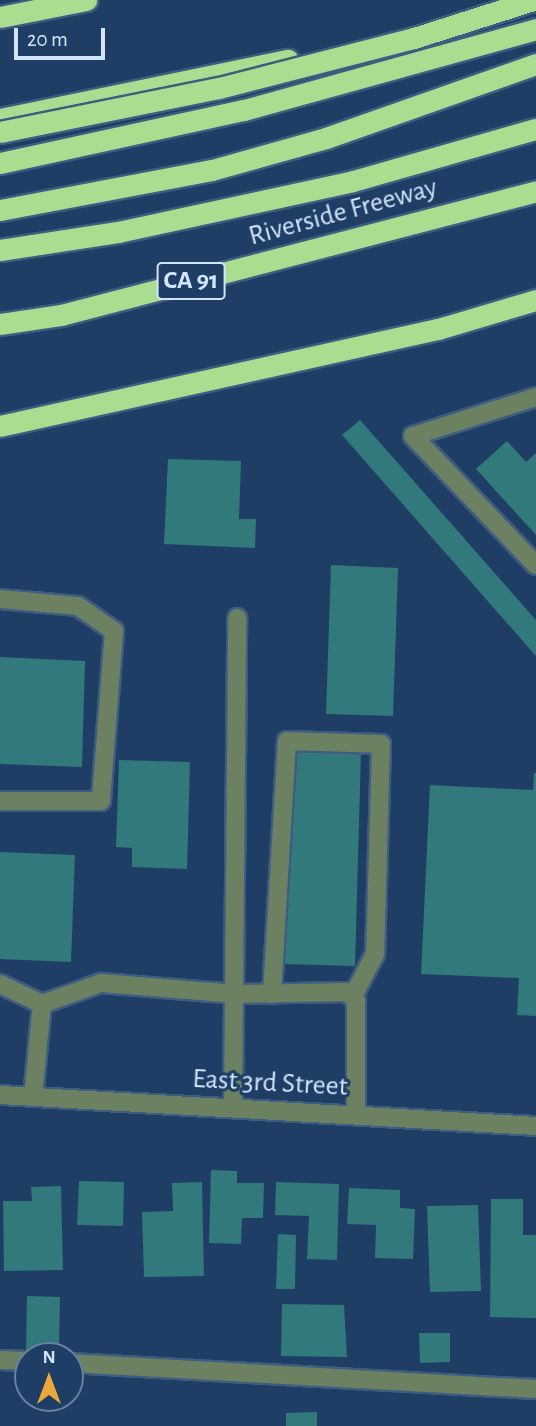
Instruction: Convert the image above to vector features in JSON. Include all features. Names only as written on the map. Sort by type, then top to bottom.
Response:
[{"type":"highway","points":[[0,18],[86,0]]},
{"type":"highway","points":[[0,132],[219,88],[414,38],[533,0]]},
{"type":"highway","points":[[0,119],[536,4]]},
{"type":"highway","points":[[0,163],[244,110],[536,29]]},
{"type":"highway","points":[[0,210],[212,170],[326,138],[536,64]]},
{"type":"highway","points":[[0,250],[118,232],[353,181],[536,129]]},
{"type":"highway","name":"Riverside Freeway","points":[[0,324],[61,315],[536,191]]},
{"type":"highway","points":[[0,426],[438,329],[536,300]]},
{"type":"street","points":[[536,397],[414,436],[536,565]]},
{"type":"street","points":[[0,599],[78,606],[114,631],[101,801],[0,801]]},
{"type":"street","points":[[233,1106],[237,994],[237,618]]},
{"type":"street","points":[[272,994],[287,741],[381,744],[375,954],[353,996],[356,1114]]},
{"type":"street","points":[[0,984],[42,1004],[101,983],[237,994],[347,992],[353,996]]},
{"type":"street","points":[[33,1097],[42,1004]]},
{"type":"street","name":"East 3rd Street","points":[[0,1095],[233,1106],[536,1126]]},
{"type":"street","points":[[84,1364],[536,1389]]},
{"type":"building","points":[[360,420],[536,620],[536,656],[342,435]]},
{"type":"building","points":[[507,441],[526,462],[536,453],[536,535],[476,469]]},
{"type":"building","points":[[168,459],[241,461],[239,519],[256,519],[255,548],[164,544]]},
{"type":"building","points":[[331,565],[398,568],[393,716],[326,714]]},
{"type":"building","points":[[0,657],[85,661],[82,767],[0,764]]},
{"type":"building","points":[[287,749],[361,751],[355,966],[282,964]]},
{"type":"building","points":[[119,760],[190,762],[187,869],[132,867],[132,848],[116,847]]},
{"type":"building","points":[[534,773],[536,1016],[517,1015],[519,978],[421,974],[430,785],[533,790]]},
{"type":"building","points":[[0,852],[75,855],[71,962],[0,959]]},
{"type":"building","points":[[211,1170],[237,1171],[237,1183],[264,1183],[263,1218],[242,1218],[241,1244],[209,1243]]},
{"type":"building","points":[[79,1181],[124,1182],[123,1226],[77,1225]]},
{"type":"building","points":[[202,1182],[204,1276],[144,1277],[142,1212],[173,1211],[172,1183]]},
{"type":"building","points":[[276,1182],[339,1184],[337,1260],[307,1259],[309,1216],[275,1215]]},
{"type":"building","points":[[61,1186],[63,1270],[4,1271],[3,1201],[32,1201],[31,1187]]},
{"type":"building","points":[[349,1188],[400,1190],[400,1208],[415,1209],[413,1259],[375,1258],[376,1225],[347,1224]]},
{"type":"building","points":[[491,1199],[523,1199],[523,1235],[536,1235],[536,1318],[490,1317]]},
{"type":"building","points":[[478,1205],[481,1291],[430,1292],[427,1206]]},
{"type":"building","points":[[278,1234],[296,1235],[295,1289],[276,1289]]},
{"type":"building","points":[[27,1296],[60,1297],[59,1342],[26,1342]]},
{"type":"building","points":[[282,1304],[344,1305],[347,1357],[281,1356]]},
{"type":"building","points":[[419,1333],[450,1333],[450,1362],[420,1363]]},
{"type":"building","points":[[317,1412],[317,1426],[286,1426],[286,1413]]}]
